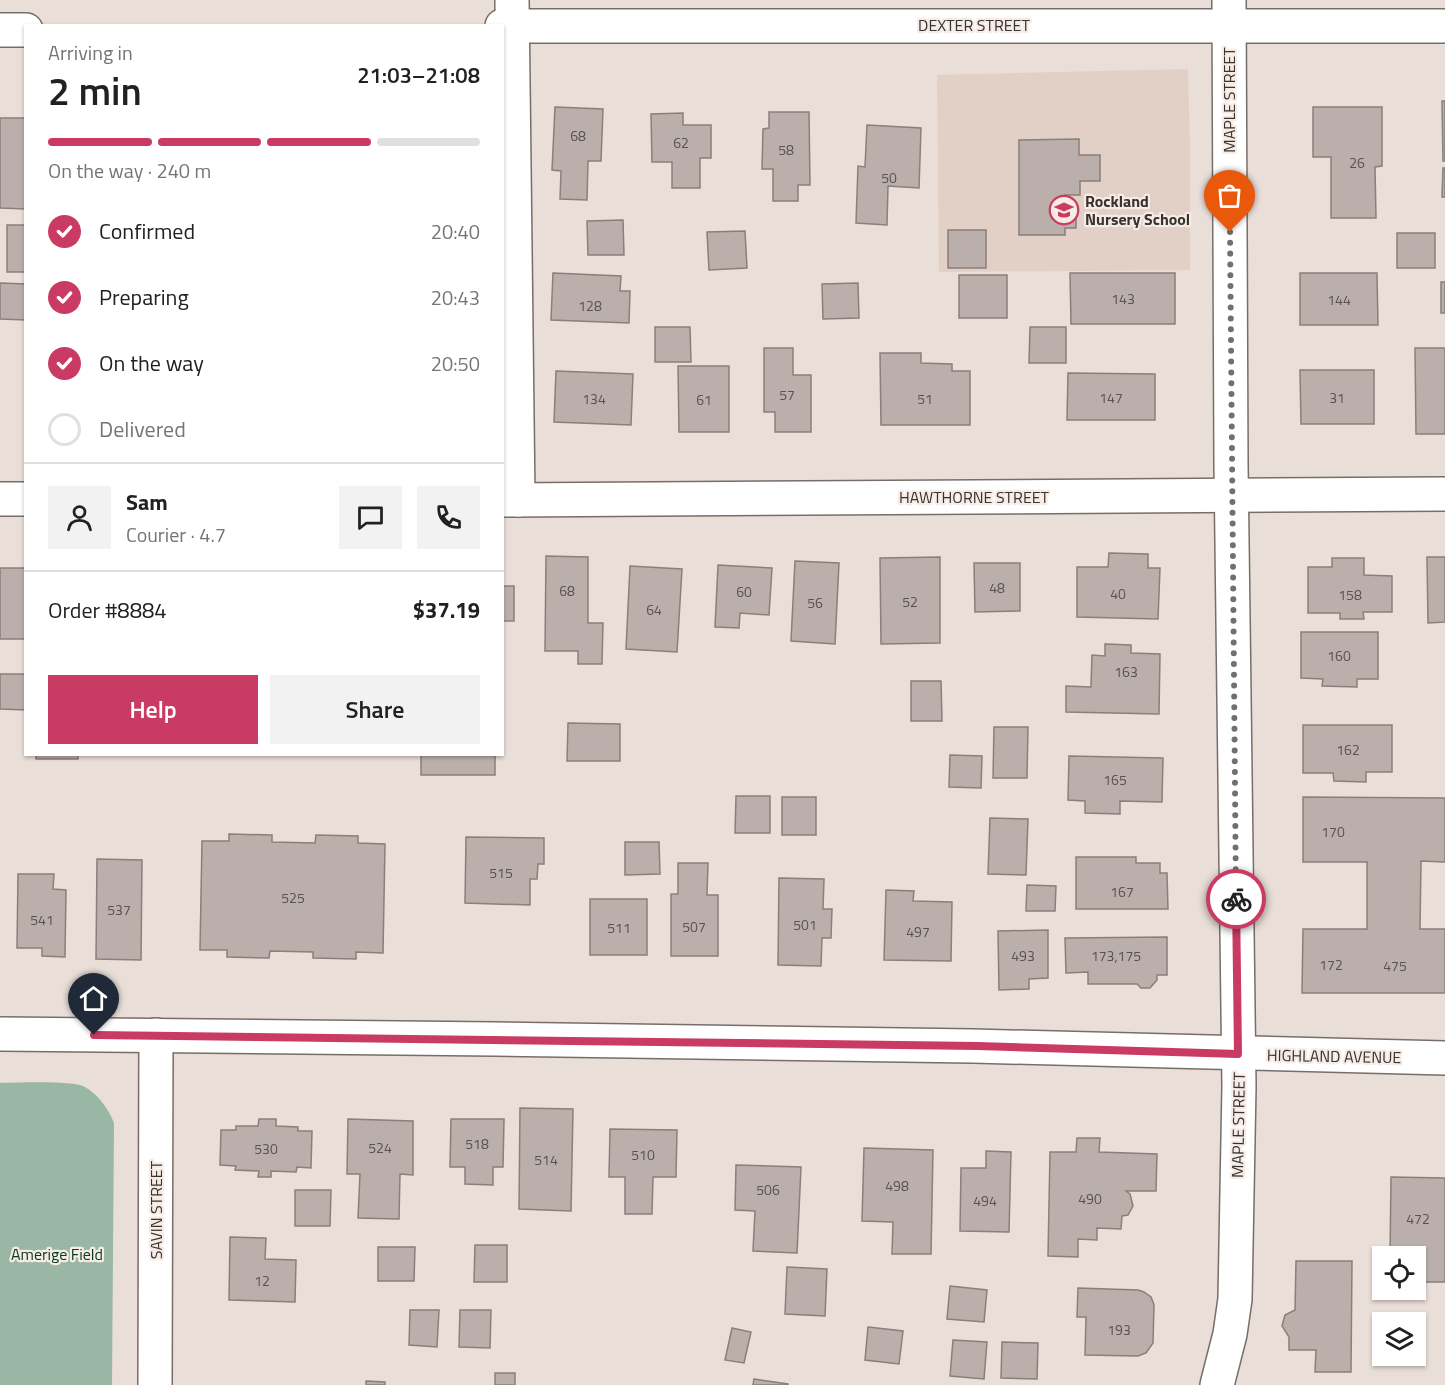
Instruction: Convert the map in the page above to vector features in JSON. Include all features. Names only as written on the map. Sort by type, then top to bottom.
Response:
[{"type":"street","name":"DEXTER STREET","points":[[509,17],[1229,12],[1445,26]]},
{"type":"street","name":"MAPLE STREET","points":[[1217,1385],[1230,1334],[1235,1299],[1238,1054],[1229,12]]},
{"type":"street","points":[[509,17],[510,500]]},
{"type":"street","points":[[0,30],[24,30]]},
{"type":"street","name":"HAWTHORNE STREET","points":[[510,500],[1445,494]]},
{"type":"street","points":[[0,499],[24,499]]},
{"type":"street","name":"HIGHLAND AVENUE","points":[[0,1034],[978,1046],[1445,1058]]},
{"type":"street","name":"SAVIN STREET","points":[[155,1385],[156,1035]]},
{"type":"shaded area","name":"Rockland Nursery School","points":[[1188,69],[1190,270],[939,272],[937,75]]},
{"type":"green space","name":"Amerige Field","points":[[0,1083],[57,1083],[85,1087],[103,1103],[114,1123],[112,1385],[0,1385]]},
{"type":"building","points":[[1442,101],[1445,101],[1445,161],[1443,161]]},
{"type":"building","points":[[555,107],[603,109],[601,161],[588,161],[587,200],[560,199],[561,171],[552,170]]},
{"type":"building","points":[[1313,107],[1382,107],[1382,166],[1375,167],[1376,218],[1331,218],[1331,157],[1313,157]]},
{"type":"building","points":[[769,112],[809,112],[810,185],[798,185],[798,201],[773,201],[773,169],[762,169],[763,129],[769,128]]},
{"type":"building","points":[[683,113],[683,125],[711,125],[711,158],[700,158],[700,188],[672,188],[672,162],[652,162],[651,114]]},
{"type":"building","points":[[0,118],[24,118],[24,209],[0,208]]},
{"type":"building","points":[[867,125],[921,128],[919,188],[888,186],[887,225],[856,223],[858,166],[865,167]]},
{"type":"building","points":[[1079,139],[1079,155],[1100,155],[1100,181],[1080,181],[1080,195],[1065,195],[1065,211],[1076,211],[1076,228],[1065,228],[1065,235],[1019,235],[1019,140]]},
{"type":"building","points":[[1443,168],[1445,168],[1445,197],[1442,197]]},
{"type":"building","points":[[623,220],[624,255],[588,255],[587,221]]},
{"type":"building","points":[[7,225],[24,225],[24,272],[7,272]]},
{"type":"building","points":[[948,230],[986,230],[986,268],[948,268]]},
{"type":"building","points":[[745,231],[747,268],[709,270],[707,232]]},
{"type":"building","points":[[1397,233],[1435,233],[1435,268],[1397,268]]},
{"type":"building","points":[[553,273],[621,276],[620,291],[630,291],[629,323],[551,320]]},
{"type":"building","points":[[1070,273],[1175,273],[1175,324],[1071,324]]},
{"type":"building","points":[[1300,273],[1377,273],[1378,325],[1300,325]]},
{"type":"building","points":[[959,275],[1007,275],[1007,318],[959,318]]},
{"type":"building","points":[[1441,282],[1445,282],[1445,313],[1441,313]]},
{"type":"building","points":[[0,283],[24,284],[24,320],[0,319]]},
{"type":"building","points":[[858,283],[859,318],[823,319],[822,284]]},
{"type":"building","points":[[655,327],[690,327],[691,362],[655,362]]},
{"type":"building","points":[[1030,327],[1066,327],[1066,363],[1029,363]]},
{"type":"building","points":[[764,348],[793,348],[793,375],[811,375],[811,432],[775,432],[775,412],[764,412]]},
{"type":"building","points":[[1415,348],[1445,348],[1445,434],[1416,434]]},
{"type":"building","points":[[880,353],[921,353],[921,363],[952,364],[952,371],[970,371],[970,425],[881,425]]},
{"type":"building","points":[[678,366],[729,366],[729,432],[679,432]]},
{"type":"building","points":[[1300,370],[1374,370],[1374,424],[1301,424]]},
{"type":"building","points":[[556,371],[633,374],[631,425],[554,422]]},
{"type":"building","points":[[1068,373],[1155,374],[1155,420],[1067,420]]},
{"type":"building","points":[[1109,553],[1148,554],[1148,568],[1160,568],[1158,619],[1077,617],[1077,567],[1108,567]]},
{"type":"building","points":[[546,556],[588,557],[588,623],[603,623],[602,664],[578,664],[578,651],[545,651]]},
{"type":"building","points":[[940,557],[940,643],[881,644],[880,558]]},
{"type":"building","points":[[1427,557],[1445,557],[1445,622],[1428,623]]},
{"type":"building","points":[[1332,558],[1364,558],[1364,575],[1392,576],[1392,612],[1363,612],[1364,619],[1340,619],[1340,613],[1308,613],[1308,567],[1332,567]]},
{"type":"building","points":[[795,561],[839,563],[835,644],[791,641]]},
{"type":"building","points":[[974,563],[1020,563],[1020,611],[975,612]]},
{"type":"building","points":[[718,565],[772,568],[769,615],[740,613],[739,628],[715,627]]},
{"type":"building","points":[[630,566],[682,569],[677,652],[626,649]]},
{"type":"building","points":[[0,568],[24,568],[24,639],[0,639]]},
{"type":"building","points":[[504,586],[514,586],[514,621],[504,621]]},
{"type":"building","points":[[1301,632],[1378,632],[1378,679],[1357,679],[1357,687],[1322,686],[1323,679],[1301,678]]},
{"type":"building","points":[[1105,644],[1131,645],[1131,653],[1160,654],[1159,714],[1066,712],[1066,686],[1091,687],[1092,655],[1105,656]]},
{"type":"building","points":[[0,674],[24,674],[24,710],[0,709]]},
{"type":"building","points":[[911,681],[941,681],[942,721],[911,721]]},
{"type":"building","points":[[568,723],[620,724],[620,761],[567,761]]},
{"type":"building","points":[[1303,725],[1392,725],[1392,772],[1366,772],[1366,782],[1334,781],[1333,773],[1303,773]]},
{"type":"building","points":[[994,727],[1028,727],[1027,778],[993,778]]},
{"type":"building","points":[[950,755],[982,756],[981,788],[949,787]]},
{"type":"building","points":[[36,756],[78,756],[78,759],[36,759]]},
{"type":"building","points":[[421,756],[495,756],[495,775],[421,775]]},
{"type":"building","points":[[1069,756],[1163,758],[1162,802],[1120,801],[1120,814],[1085,813],[1085,801],[1068,800]]},
{"type":"building","points":[[736,796],[770,796],[770,833],[735,833]]},
{"type":"building","points":[[782,797],[816,797],[816,835],[782,835]]},
{"type":"building","points":[[1303,797],[1445,798],[1445,862],[1421,861],[1420,929],[1445,929],[1445,993],[1302,993],[1303,929],[1367,929],[1367,862],[1303,862]]},
{"type":"building","points":[[990,818],[1028,819],[1026,875],[988,874]]},
{"type":"building","points":[[229,834],[272,835],[272,842],[315,843],[316,835],[358,836],[358,843],[385,844],[383,953],[356,952],[356,959],[313,958],[313,952],[270,951],[269,958],[227,957],[227,950],[200,950],[202,841],[229,841]]},
{"type":"building","points":[[466,837],[544,838],[544,864],[538,864],[537,879],[530,879],[530,905],[465,903]]},
{"type":"building","points":[[625,842],[659,842],[660,874],[625,875]]},
{"type":"building","points":[[1076,857],[1136,857],[1136,863],[1160,863],[1160,873],[1167,873],[1168,909],[1076,909]]},
{"type":"building","points":[[97,859],[142,860],[141,960],[96,959]]},
{"type":"building","points":[[678,863],[708,863],[707,895],[718,895],[718,956],[671,956],[671,894],[678,894]]},
{"type":"building","points":[[18,874],[54,874],[53,889],[66,890],[65,957],[42,956],[42,948],[17,948]]},
{"type":"building","points":[[779,878],[824,879],[823,909],[832,909],[831,938],[822,938],[821,966],[778,965]]},
{"type":"building","points":[[1027,885],[1056,886],[1055,911],[1026,911]]},
{"type":"building","points":[[886,890],[914,891],[913,901],[952,902],[951,961],[884,960]]},
{"type":"building","points":[[590,899],[647,899],[647,955],[590,955]]},
{"type":"building","points":[[1048,930],[1048,978],[1029,979],[1029,989],[999,990],[998,931]]},
{"type":"building","points":[[1167,937],[1167,975],[1157,975],[1157,980],[1150,988],[1141,988],[1137,984],[1088,984],[1088,972],[1066,973],[1065,938]]},
{"type":"building","points":[[520,1108],[573,1109],[571,1211],[519,1209]]},
{"type":"building","points":[[259,1119],[276,1119],[276,1126],[298,1127],[298,1131],[312,1131],[311,1168],[297,1167],[296,1172],[271,1171],[271,1177],[258,1177],[259,1171],[235,1170],[236,1166],[220,1165],[221,1130],[236,1130],[236,1126],[258,1126]]},
{"type":"building","points":[[348,1119],[413,1121],[413,1175],[400,1174],[399,1219],[358,1218],[360,1174],[347,1174]]},
{"type":"building","points":[[451,1119],[504,1119],[503,1167],[493,1167],[493,1185],[465,1184],[465,1167],[450,1167]]},
{"type":"building","points":[[610,1129],[677,1130],[676,1177],[653,1177],[652,1214],[625,1214],[625,1177],[609,1177]]},
{"type":"building","points":[[1077,1138],[1100,1138],[1099,1152],[1157,1154],[1156,1191],[1126,1191],[1130,1194],[1133,1206],[1128,1215],[1122,1216],[1121,1229],[1097,1228],[1097,1240],[1078,1239],[1078,1257],[1048,1256],[1050,1152],[1076,1152]]},
{"type":"building","points":[[864,1148],[933,1150],[931,1254],[892,1254],[893,1222],[862,1221]]},
{"type":"building","points":[[986,1151],[1011,1152],[1009,1232],[960,1231],[961,1168],[986,1168]]},
{"type":"building","points":[[736,1165],[801,1167],[797,1253],[753,1251],[755,1211],[735,1210]]},
{"type":"building","points":[[1391,1177],[1445,1178],[1445,1282],[1426,1282],[1426,1246],[1390,1246]]},
{"type":"building","points":[[295,1190],[331,1190],[330,1226],[295,1226]]},
{"type":"building","points":[[230,1237],[266,1238],[265,1259],[296,1260],[295,1302],[229,1300]]},
{"type":"building","points":[[475,1245],[507,1245],[507,1282],[474,1282]]},
{"type":"building","points":[[378,1247],[415,1247],[414,1281],[378,1281]]},
{"type":"building","points":[[1296,1261],[1352,1261],[1351,1372],[1315,1372],[1316,1350],[1289,1350],[1289,1337],[1282,1326],[1285,1315],[1295,1310]]},
{"type":"building","points":[[787,1267],[827,1269],[825,1316],[785,1314]]},
{"type":"building","points":[[950,1286],[987,1290],[984,1322],[947,1319]]},
{"type":"building","points":[[1078,1288],[1138,1290],[1151,1297],[1154,1305],[1153,1343],[1146,1353],[1138,1356],[1085,1355],[1086,1317],[1077,1317]]},
{"type":"building","points":[[410,1310],[439,1310],[437,1347],[409,1345]]},
{"type":"building","points":[[460,1310],[491,1310],[490,1348],[459,1347]]},
{"type":"building","points":[[868,1327],[903,1331],[899,1364],[865,1360]]},
{"type":"building","points":[[732,1328],[751,1332],[744,1363],[725,1360]]},
{"type":"building","points":[[953,1340],[987,1342],[984,1379],[950,1376]]},
{"type":"building","points":[[1002,1342],[1038,1343],[1037,1379],[1001,1378]]},
{"type":"building","points":[[495,1373],[515,1373],[515,1385],[495,1385]]},
{"type":"building","points":[[754,1379],[788,1384],[788,1385],[753,1385]]},
{"type":"building","points":[[366,1381],[385,1382],[385,1385],[366,1385]]},
{"type":"way so far","points":[[1230,232],[1236,899]]},
{"type":"place","name":"Rockland Nursery School","points":[[1064,210]]},
{"type":"route","points":[[94,1035],[978,1046],[1238,1054],[1236,899]]}]
